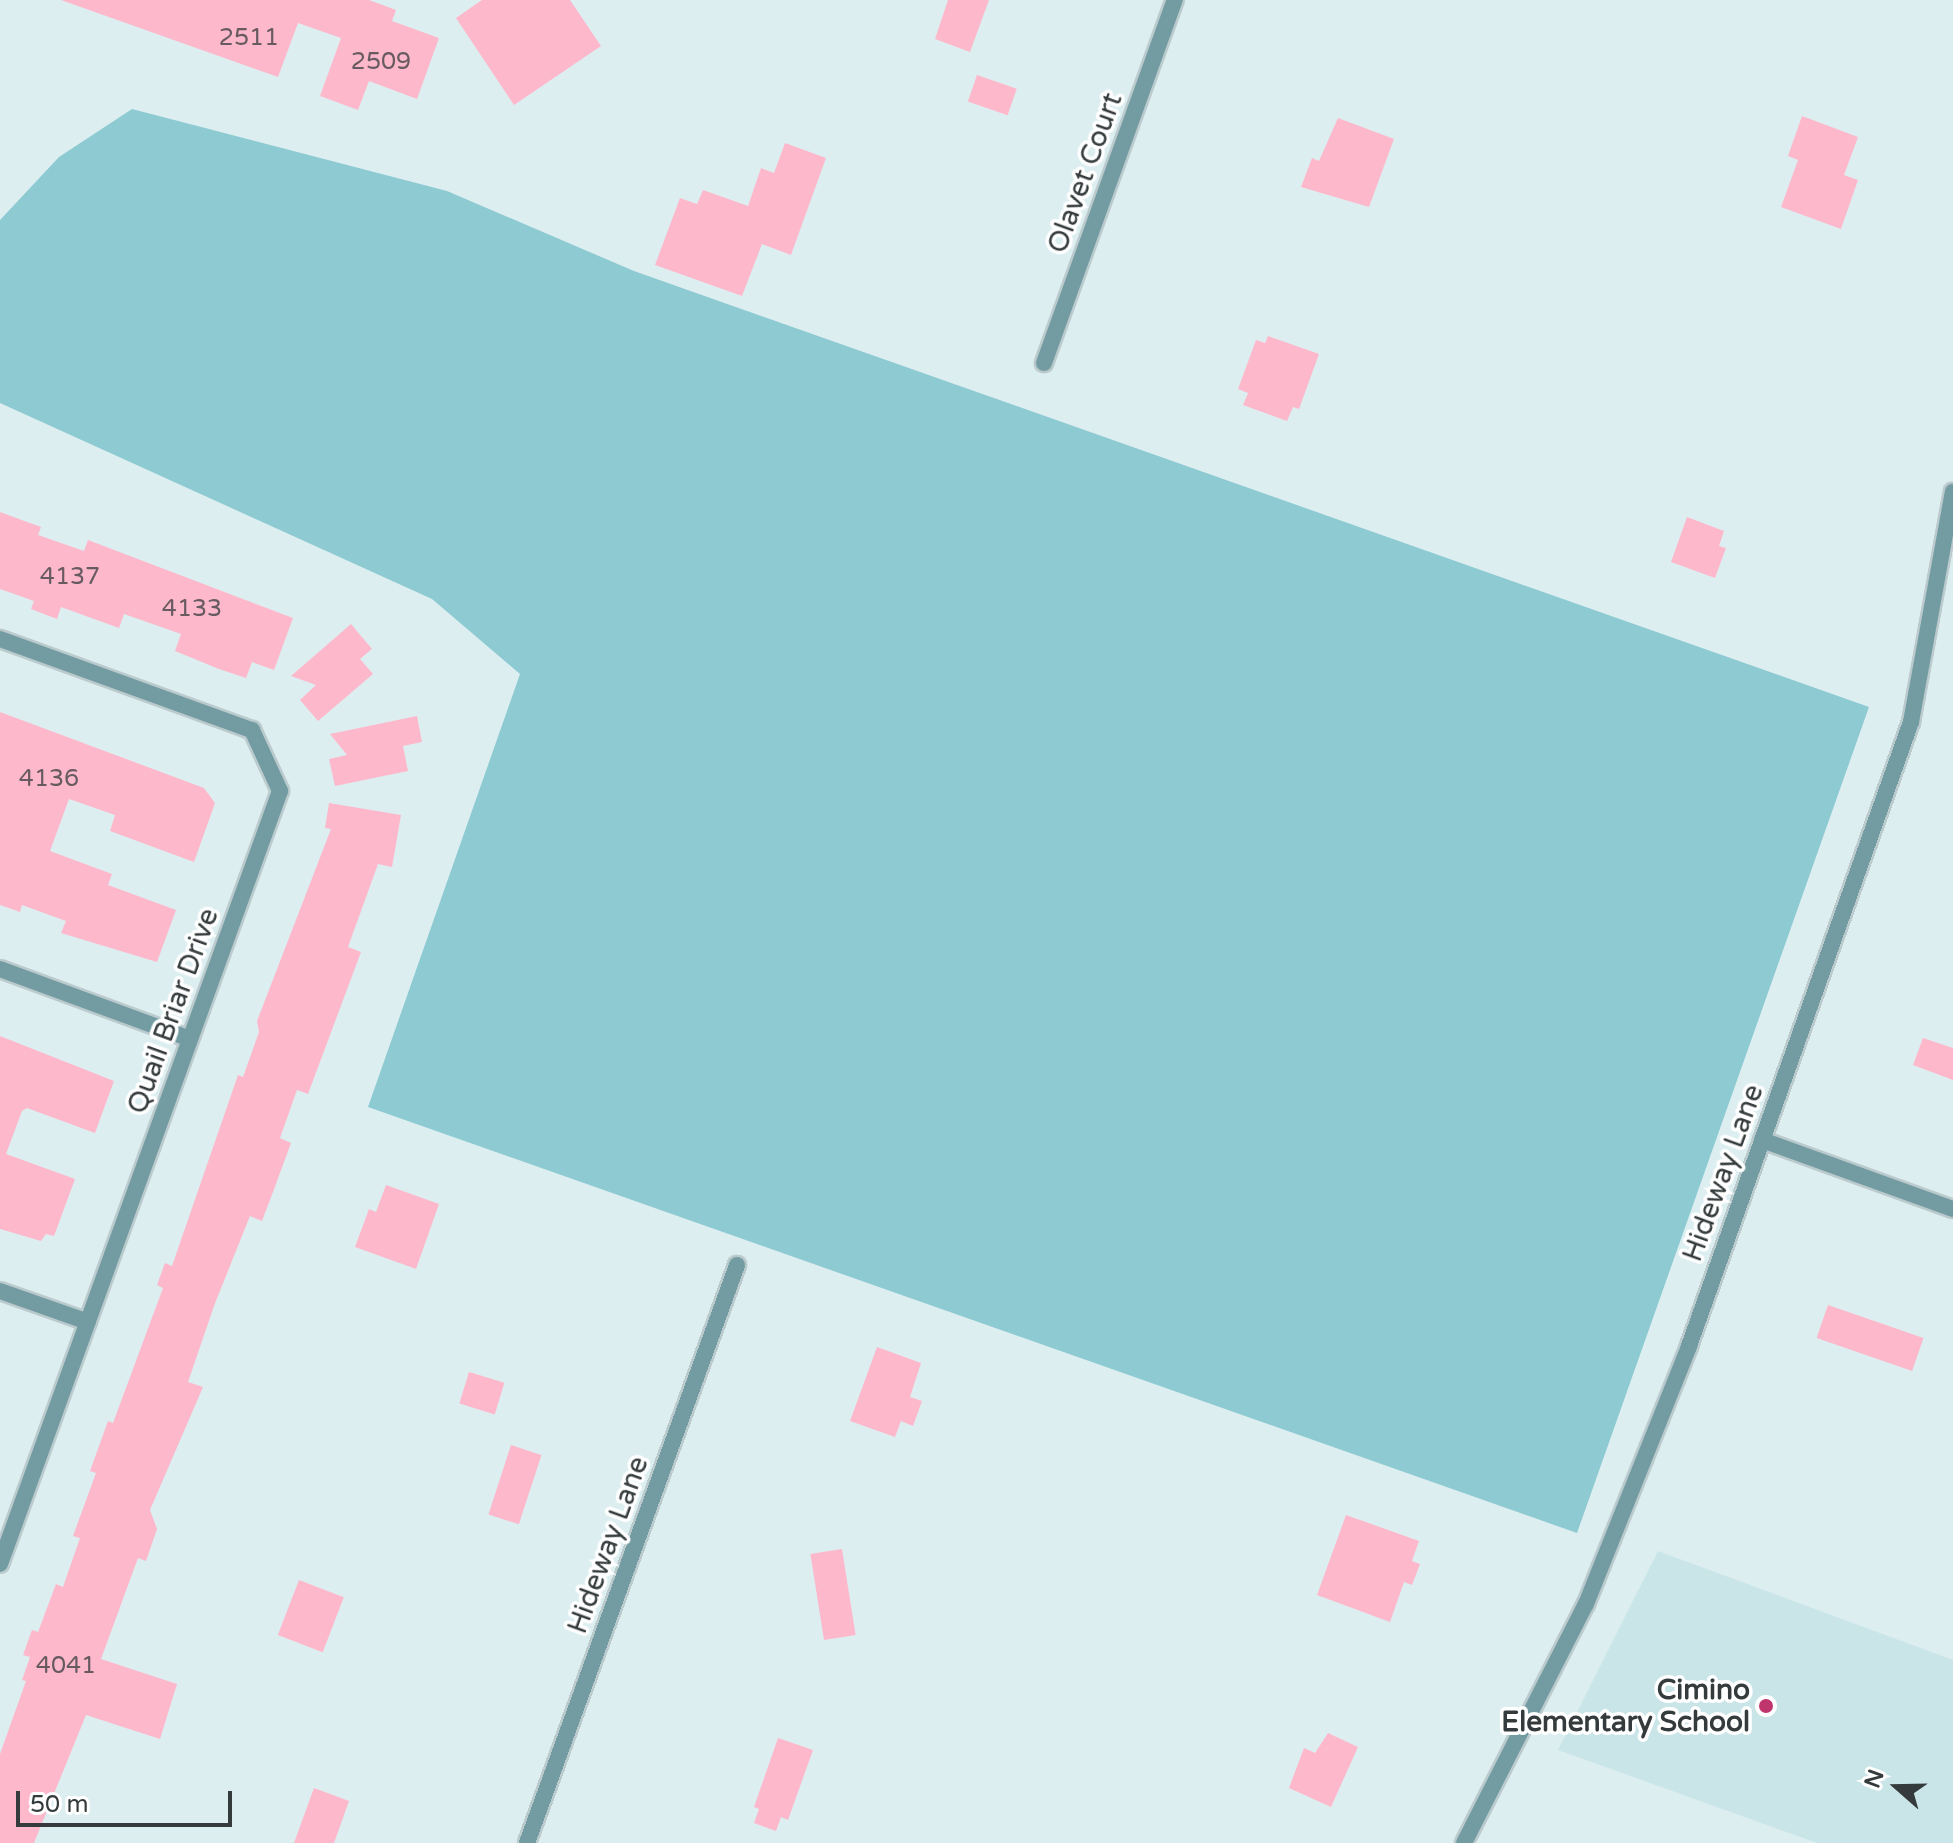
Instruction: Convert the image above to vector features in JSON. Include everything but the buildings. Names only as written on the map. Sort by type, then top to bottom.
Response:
[{"type":"street","name":"Olavet Court","points":[[1044,363],[1175,0]]},
{"type":"street","name":"Hideway Lane","points":[[1464,1843],[1586,1604],[1689,1346],[1911,722],[1953,492]]},
{"type":"street","name":"Quail Briar Drive","points":[[0,639],[252,730],[280,791],[0,1564]]},
{"type":"street","points":[[0,969],[190,1039]]},
{"type":"street","points":[[1762,1140],[1953,1209]]},
{"type":"street","name":"Hideway Lane","points":[[527,1843],[737,1265]]},
{"type":"street","points":[[0,1291],[88,1322]]},
{"type":"shaded area","points":[[132,109],[447,191],[634,271],[1869,707],[1577,1533],[368,1107],[520,674],[432,599],[0,403],[0,220],[59,157]]},
{"type":"shaded area","name":"Cimino Elementary School","points":[[1658,1551],[1953,1660],[1953,1843],[1817,1843],[1558,1750]]},
{"type":"place","name":"Cimino Elementary School","points":[[1766,1706]]}]
